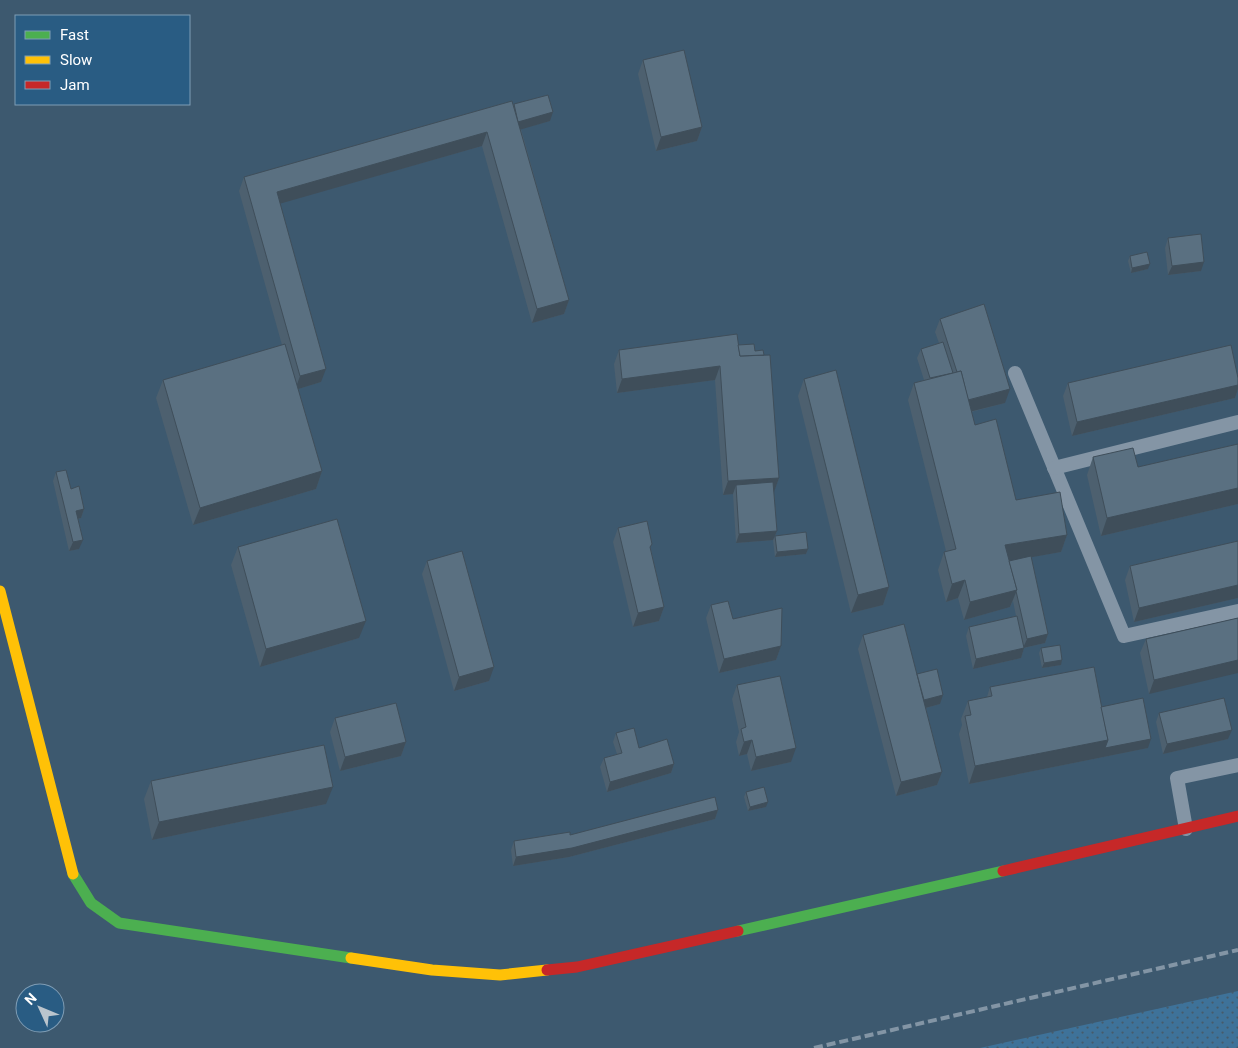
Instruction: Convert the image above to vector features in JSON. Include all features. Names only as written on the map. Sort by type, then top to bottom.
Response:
[{"type":"street","points":[[0,591],[73,874],[81,891],[93,906],[105,917],[119,923],[432,970],[500,976],[536,973],[596,963],[1186,830],[1238,816]]},
{"type":"lane","points":[[1015,373],[1124,636],[1238,611]]},
{"type":"lane","points":[[1054,468],[1238,422]]},
{"type":"lane","points":[[1186,830],[1177,778],[1238,765]]},
{"type":"shaded area","points":[[1238,991],[1238,1048],[980,1048]]},
{"type":"building","points":[[684,50],[702,127],[661,137],[643,60]]},
{"type":"building","points":[[548,95],[553,112],[518,122],[514,104]]},
{"type":"building","points":[[512,101],[569,300],[537,309],[487,132],[277,192],[326,369],[300,376],[244,177]]},
{"type":"building","points":[[1201,234],[1204,262],[1172,266],[1168,238]]},
{"type":"building","points":[[1147,252],[1150,264],[1132,268],[1130,256]]},
{"type":"building","points":[[984,304],[1010,389],[968,400],[961,371],[957,372],[940,319]]},
{"type":"building","points":[[737,334],[740,356],[770,355],[779,478],[728,481],[720,366],[622,379],[619,350]]},
{"type":"building","points":[[943,342],[953,373],[930,378],[921,349]]},
{"type":"building","points":[[285,344],[322,471],[200,508],[163,380]]},
{"type":"building","points":[[754,344],[755,351],[763,350],[764,355],[740,356],[738,345]]},
{"type":"building","points":[[1231,345],[1238,385],[1077,422],[1068,383]]},
{"type":"building","points":[[836,370],[889,587],[858,595],[804,379]]},
{"type":"building","points":[[961,371],[975,425],[996,419],[1016,500],[1060,492],[1067,535],[1005,545],[1017,590],[970,602],[965,580],[952,584],[944,552],[956,549],[914,383]]},
{"type":"building","points":[[1238,444],[1238,488],[1107,518],[1093,457],[1133,448],[1138,467]]},
{"type":"building","points":[[66,470],[71,489],[79,486],[84,509],[76,511],[83,540],[73,542],[56,472]]},
{"type":"building","points":[[773,482],[777,531],[739,534],[736,485]]},
{"type":"building","points":[[337,519],[366,621],[266,649],[238,547]]},
{"type":"building","points":[[647,521],[652,544],[650,547],[664,607],[638,613],[618,528]]},
{"type":"building","points":[[806,532],[808,549],[777,552],[775,536]]},
{"type":"building","points":[[1238,541],[1238,585],[1139,608],[1130,566]]},
{"type":"building","points":[[462,551],[494,667],[459,677],[427,561]]},
{"type":"building","points":[[1031,556],[1048,634],[1027,639],[1009,561]]},
{"type":"building","points":[[728,601],[733,619],[782,608],[781,646],[724,659],[711,605]]},
{"type":"building","points":[[1017,616],[1024,648],[976,659],[969,627]]},
{"type":"building","points":[[1238,618],[1238,660],[1154,680],[1146,639]]},
{"type":"building","points":[[904,624],[942,772],[901,782],[863,635]]},
{"type":"building","points":[[1060,645],[1062,660],[1044,663],[1041,648]]},
{"type":"building","points":[[1094,667],[1108,740],[975,766],[965,716],[971,715],[968,701],[992,696],[990,687]]},
{"type":"building","points":[[937,669],[943,695],[924,700],[917,674]]},
{"type":"building","points":[[780,676],[796,748],[756,757],[752,740],[744,742],[741,729],[746,727],[737,685]]},
{"type":"building","points":[[1143,698],[1151,739],[1105,748],[1108,740],[1101,707]]},
{"type":"building","points":[[1224,698],[1232,730],[1167,744],[1159,713]]},
{"type":"building","points":[[396,703],[406,742],[345,757],[335,718]]},
{"type":"building","points":[[634,728],[639,748],[667,739],[674,764],[610,782],[604,758],[622,753],[616,733]]},
{"type":"building","points":[[324,745],[333,787],[159,822],[151,781]]},
{"type":"building","points":[[764,787],[768,802],[750,807],[746,792]]},
{"type":"building","points":[[715,797],[718,810],[572,848],[516,857],[514,841],[570,832],[570,835]]},
{"type":"railway","points":[[814,1048],[1238,950]]},
{"type":"traffic: fast","points":[[738,931],[1003,871]]},
{"type":"traffic: fast","points":[[73,874],[91,903],[119,923],[351,958]]},
{"type":"traffic: slow","points":[[0,591],[73,874]]},
{"type":"traffic: slow","points":[[351,958],[432,970],[500,975],[547,970]]},
{"type":"traffic: jam","points":[[1003,871],[1238,816]]},
{"type":"traffic: jam","points":[[547,970],[577,967],[738,931]]}]
